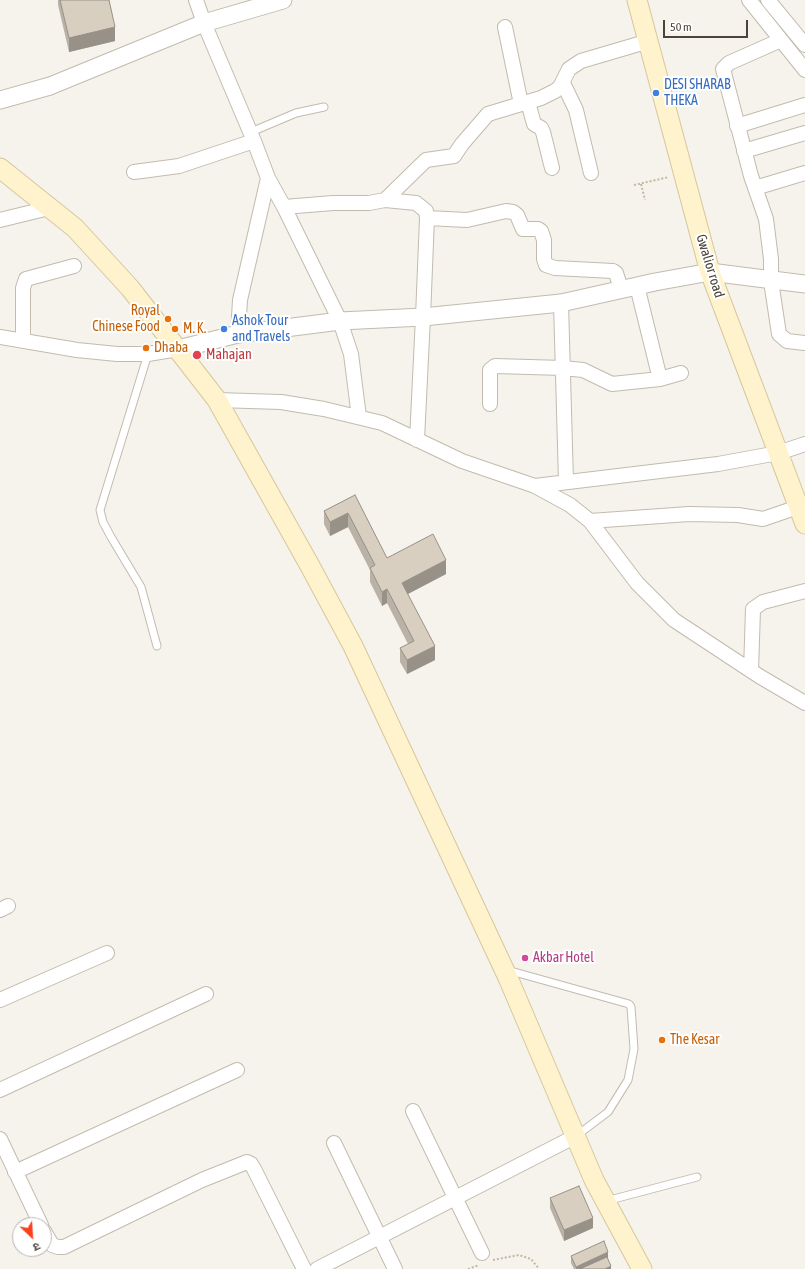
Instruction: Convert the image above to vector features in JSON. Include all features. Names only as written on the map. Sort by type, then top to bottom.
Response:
[{"type":"main road","name":"Gwalior road","points":[[637,0],[710,272],[802,516]]},
{"type":"main road","points":[[0,168],[75,228],[130,288],[217,400],[353,646],[504,970],[605,1201],[642,1269]]},
{"type":"street","points":[[196,0],[204,23],[253,136],[268,178],[284,207],[340,321],[351,354],[358,417]]},
{"type":"street","points":[[0,100],[50,86],[204,23],[283,0]]},
{"type":"street","points":[[748,0],[805,70]]},
{"type":"street","points":[[768,0],[805,45]]},
{"type":"street","points":[[505,27],[524,103],[534,124],[541,128],[543,132],[552,168]]},
{"type":"street","points":[[781,40],[729,63],[724,67],[724,73],[744,151],[766,218],[769,236],[771,280],[780,338],[786,342],[805,343]]},
{"type":"street","points":[[384,200],[426,160],[454,156],[485,116],[555,91],[563,83],[569,69],[577,63],[649,41]]},
{"type":"street","points":[[563,83],[576,110],[592,173]]},
{"type":"street","points":[[737,126],[805,105]]},
{"type":"street","points":[[744,151],[805,133]]},
{"type":"street","points":[[134,172],[179,166],[253,136]]},
{"type":"street","points":[[755,188],[805,173]]},
{"type":"street","points":[[238,334],[240,300],[268,178]]},
{"type":"street","points":[[284,207],[333,203],[369,203],[384,200],[416,203],[426,210],[427,218],[417,440]]},
{"type":"street","points":[[0,220],[49,208]]},
{"type":"street","points":[[427,218],[467,220],[506,211],[513,212],[517,215],[523,229],[538,229],[541,231],[544,240],[544,259],[546,265],[555,268],[613,271],[616,273],[629,287],[660,379]]},
{"type":"street","points":[[23,342],[24,284],[26,279],[74,266]]},
{"type":"street","points":[[0,337],[23,342],[117,354],[148,354],[178,349],[238,334],[340,321],[423,317],[561,302],[629,287],[710,272],[805,284]]},
{"type":"street","points":[[561,302],[566,482]]},
{"type":"street","points":[[490,404],[490,370],[493,366],[582,370],[612,384],[660,379],[681,373]]},
{"type":"street","points":[[217,400],[281,402],[386,424],[462,461],[535,486],[570,505],[590,521],[629,573],[656,604],[674,620],[751,671],[805,703]]},
{"type":"street","points":[[535,486],[678,470],[778,453],[805,444]]},
{"type":"street","points":[[590,521],[689,514],[738,515],[763,519],[802,516]]},
{"type":"street","points":[[751,671],[753,609],[763,602],[805,591]]},
{"type":"street","points":[[0,1000],[107,953]]},
{"type":"street","points":[[0,1090],[206,994]]},
{"type":"street","points":[[15,1172],[237,1070]]},
{"type":"street","points":[[413,1111],[484,1260]]},
{"type":"street","points":[[317,1269],[576,1136]]},
{"type":"street","points":[[0,1139],[37,1217]]},
{"type":"street","points":[[334,1143],[395,1269]]},
{"type":"street","points":[[52,1245],[64,1247],[202,1180],[247,1162],[251,1164],[254,1169],[304,1269]]},
{"type":"lane","points":[[253,136],[296,113],[324,107]]},
{"type":"lane","points":[[148,354],[100,510],[103,522],[141,587],[157,646]]},
{"type":"lane","points":[[504,970],[628,1004],[632,1007],[634,1050],[628,1080],[608,1112],[576,1136]]},
{"type":"lane","points":[[605,1201],[697,1178]]},
{"type":"path","points":[[634,186],[684,173]]},
{"type":"path","points":[[641,184],[645,200]]},
{"type":"path","points":[[468,1269],[484,1260],[519,1255],[531,1259],[539,1269]]},
{"type":"building","points":[[60,0],[109,0],[115,27],[69,38]]},
{"type":"building","points":[[355,495],[387,558],[433,534],[446,560],[402,583],[435,646],[407,660],[400,648],[414,641],[387,589],[382,592],[370,568],[375,565],[348,513],[330,522],[324,511]]},
{"type":"building","points":[[579,1186],[593,1218],[564,1230],[550,1198]]},
{"type":"building","points":[[604,1241],[608,1252],[576,1267],[571,1256]]},
{"type":"building","points":[[607,1257],[611,1266],[605,1269],[582,1269],[582,1268]]},
{"type":"place","name":"DESI SHARAB THEKA","points":[[656,93]]},
{"type":"place","name":"Royal Chinese Food","points":[[168,319]]},
{"type":"place","name":"M. K.","points":[[175,329]]},
{"type":"place","name":"Ashok Tour and Travels","points":[[224,329]]},
{"type":"place","name":"Dhaba","points":[[146,348]]},
{"type":"place","name":"Mahajan","points":[[197,355]]},
{"type":"place","name":"Akbar Hotel","points":[[525,958]]},
{"type":"place","name":"The Kesar","points":[[662,1040]]}]
